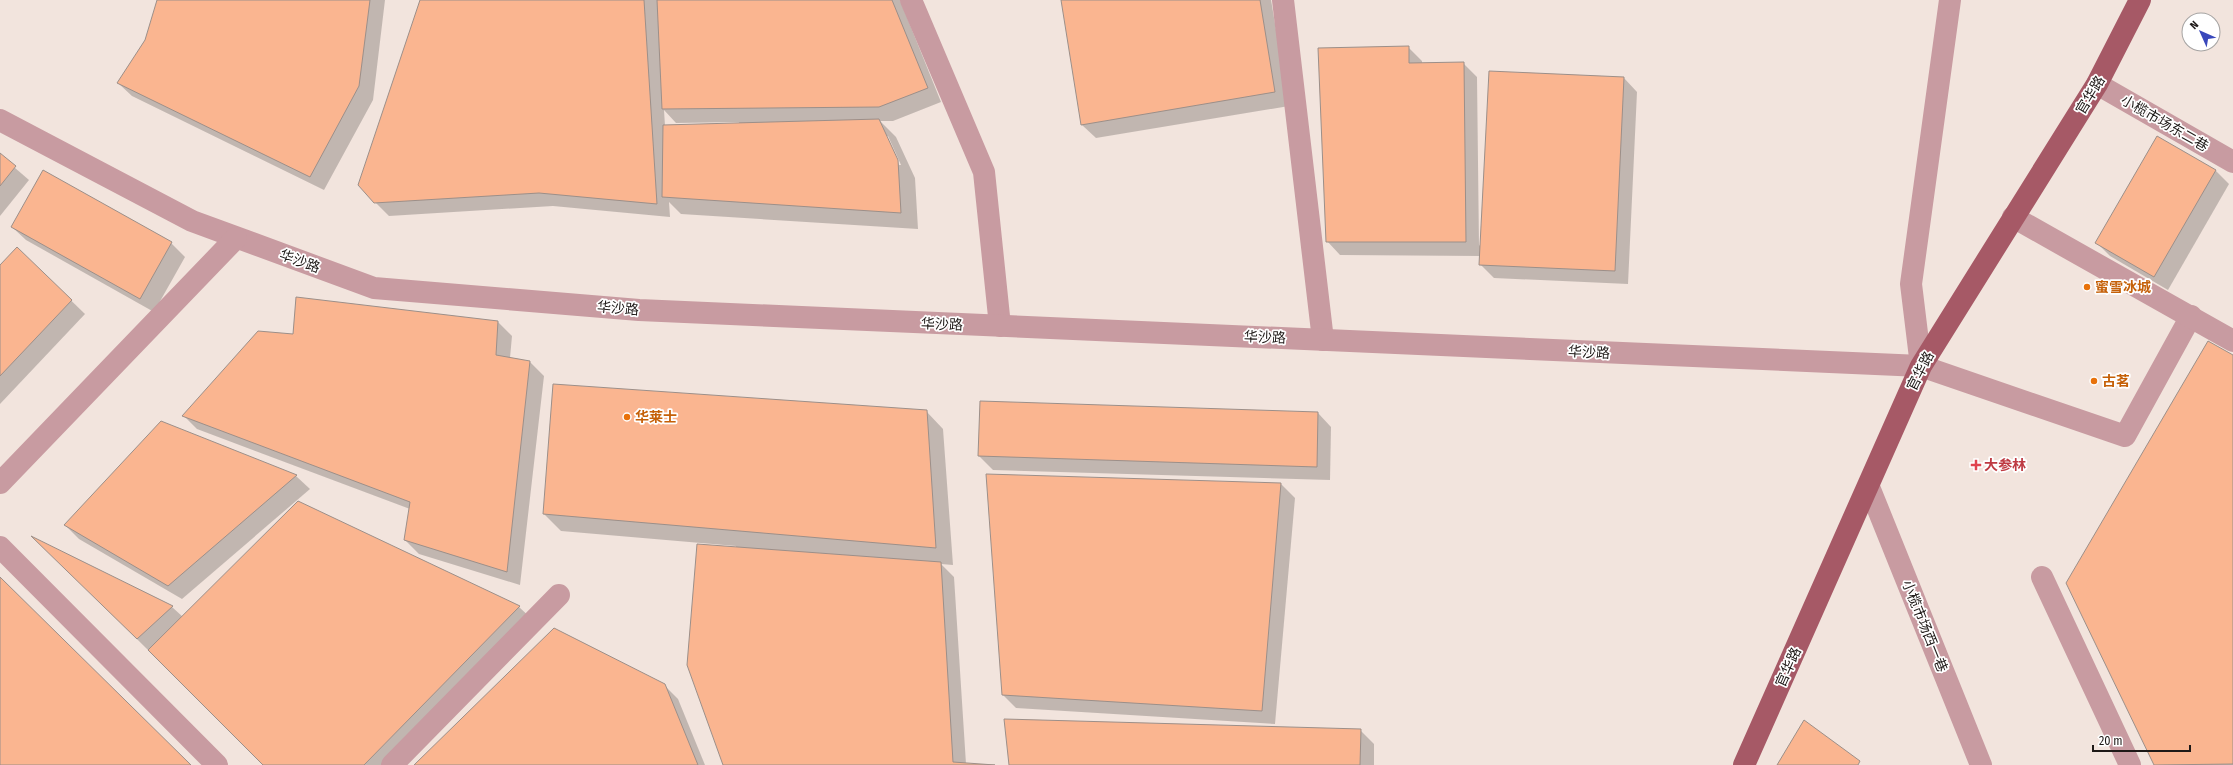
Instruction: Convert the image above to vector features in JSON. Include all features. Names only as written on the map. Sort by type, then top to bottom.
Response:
[{"type":"main road","name":"官华路","points":[[1744,765],[1869,487],[1920,366],[2097,84],[2140,0]]},
{"type":"street","points":[[911,0],[984,172],[1000,326]]},
{"type":"street","points":[[1283,0],[1323,340]]},
{"type":"street","points":[[1920,366],[1911,284],[1950,0]]},
{"type":"street","name":"小榄市场东二巷","points":[[2097,84],[2233,162]]},
{"type":"street","name":"华沙路","points":[[0,120],[192,222],[374,288],[639,310],[1920,366],[2125,436],[2191,316]]},
{"type":"street","points":[[2013,217],[2233,341]]},
{"type":"street","points":[[0,483],[236,238]]},
{"type":"street","name":"小榄市场西一巷","points":[[1869,487],[1981,765]]},
{"type":"street","points":[[0,547],[217,765]]},
{"type":"street","points":[[2042,576],[2130,765]]},
{"type":"street","points":[[392,765],[559,595]]},
{"type":"building","points":[[157,0],[370,0],[359,86],[310,177],[117,83],[145,40]]},
{"type":"building","points":[[420,0],[644,0],[657,204],[539,193],[374,203],[358,185]]},
{"type":"building","points":[[657,0],[892,0],[928,88],[879,107],[662,109]]},
{"type":"building","points":[[1061,0],[1260,0],[1275,92],[1081,125]]},
{"type":"building","points":[[1409,46],[1409,63],[1464,62],[1466,242],[1326,242],[1318,48]]},
{"type":"building","points":[[1489,71],[1624,77],[1615,271],[1479,265]]},
{"type":"building","points":[[879,119],[898,160],[901,213],[662,197],[663,125]]},
{"type":"building","points":[[2157,136],[2216,170],[2154,277],[2095,243]]},
{"type":"building","points":[[0,153],[16,166],[0,186]]},
{"type":"building","points":[[43,170],[172,242],[140,299],[11,227]]},
{"type":"building","points":[[17,247],[72,300],[0,376],[0,265]]},
{"type":"building","points":[[296,297],[498,321],[496,355],[530,361],[507,572],[404,540],[410,502],[182,416],[258,331],[293,334]]},
{"type":"building","points":[[2208,341],[2233,355],[2233,764],[2154,765],[2066,583]]},
{"type":"building","points":[[553,384],[927,410],[936,548],[543,514]]},
{"type":"building","points":[[980,401],[1318,412],[1317,467],[978,456]]},
{"type":"building","points":[[161,421],[297,475],[168,586],[64,525]]},
{"type":"building","points":[[986,474],[1281,483],[1262,711],[1002,695]]},
{"type":"building","points":[[298,501],[520,606],[364,765],[263,765],[148,650]]},
{"type":"building","points":[[31,536],[173,606],[137,639]]},
{"type":"building","points":[[697,544],[941,562],[953,762],[995,765],[723,765],[687,665]]},
{"type":"building","points":[[0,577],[191,765],[0,765]]},
{"type":"building","points":[[554,628],[665,684],[698,765],[414,765]]},
{"type":"building","points":[[1004,719],[1361,729],[1360,765],[1009,765]]},
{"type":"building","points":[[1804,720],[1860,761],[1858,765],[1777,765]]},
{"type":"place","name":"蜜雪冰城","points":[[2087,287]]},
{"type":"place","name":"古茗","points":[[2094,381]]},
{"type":"place","name":"华莱士","points":[[627,417]]},
{"type":"place","name":"大参林","points":[[1976,465]]}]
